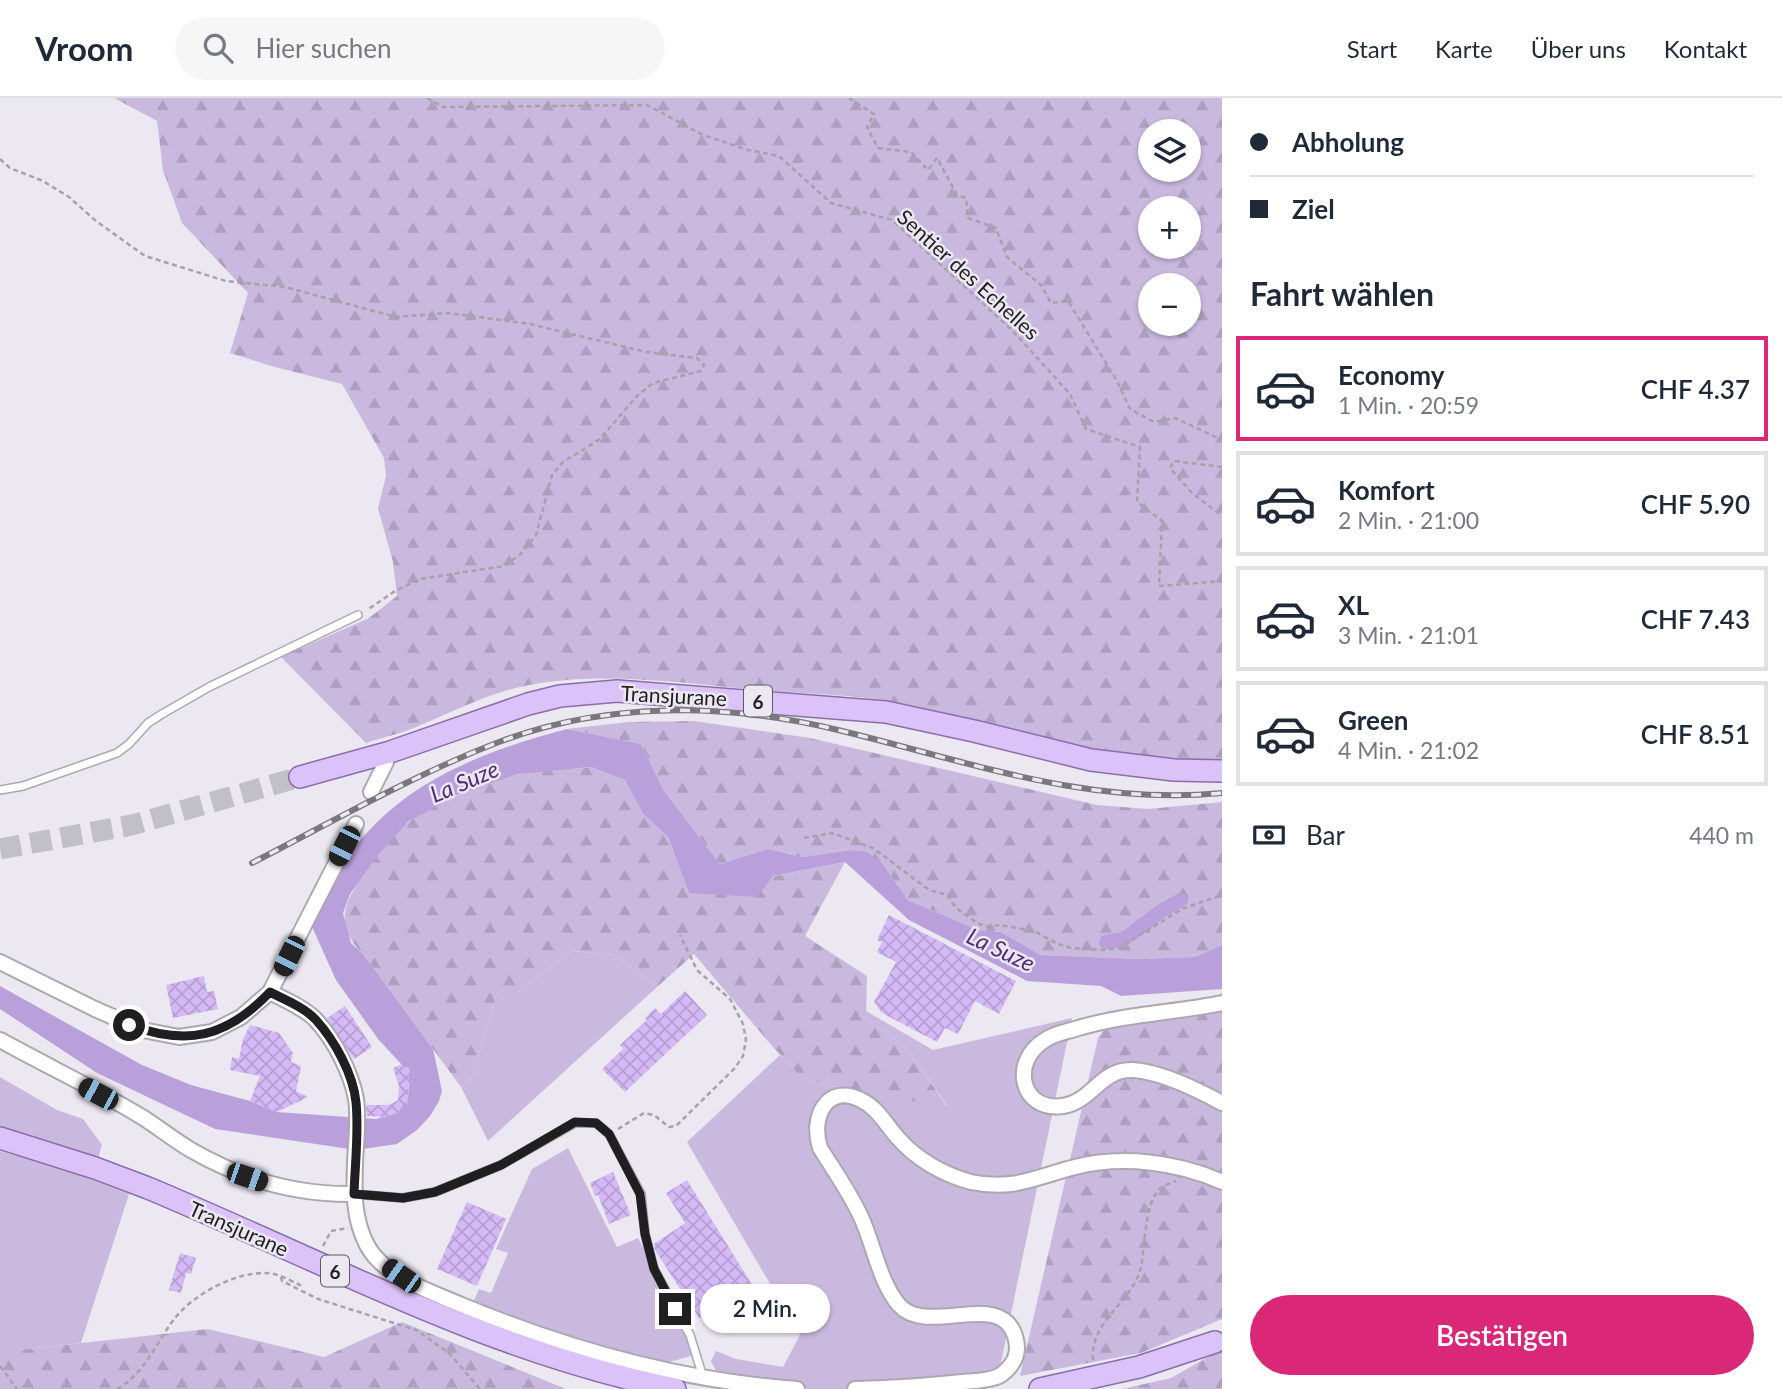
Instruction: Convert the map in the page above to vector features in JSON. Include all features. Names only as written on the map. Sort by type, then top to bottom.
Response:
[{"type":"main road","name":"Transjurane","points":[[300,778],[390,752],[528,704],[560,696],[617,691],[886,712],[1091,761],[1174,770],[1222,771]]},
{"type":"main road","name":"Transjurane","points":[[0,1138],[148,1188],[480,1332],[590,1370],[675,1389]]},
{"type":"main road","points":[[1040,1389],[1139,1367],[1216,1342]]},
{"type":"street","points":[[371,792],[386,762]]},
{"type":"street","points":[[0,962],[129,1025],[167,1036],[196,1035],[220,1028],[249,1012],[270,992],[356,824]]},
{"type":"street","points":[[270,992],[315,1019],[327,1035],[350,1078],[356,1099],[357,1117],[354,1194],[358,1226],[380,1262],[442,1297],[494,1319],[606,1356],[703,1377],[797,1389]]},
{"type":"street","points":[[1222,1003],[1185,1011],[1119,1019],[1047,1038],[1033,1048],[1025,1062],[1023,1076],[1027,1090],[1048,1105],[1075,1103],[1104,1078],[1116,1072],[1131,1070],[1181,1084],[1222,1103]]},
{"type":"street","points":[[0,1040],[142,1117],[189,1149],[230,1171],[264,1183],[325,1195],[354,1194]]},
{"type":"street","points":[[855,1389],[918,1387],[978,1381],[999,1376],[1012,1364],[1018,1349],[1014,1331],[1004,1319],[983,1313],[927,1318],[914,1315],[901,1307],[889,1289],[861,1217],[820,1148],[816,1121],[823,1107],[833,1099],[847,1095],[875,1108],[898,1139],[917,1157],[970,1181],[999,1185],[1023,1184],[1075,1167],[1143,1162],[1222,1182]]},
{"type":"lane","points":[[0,790],[23,786],[117,753],[148,723],[209,687],[359,615]]},
{"type":"lane","points":[[354,1194],[403,1198],[435,1192],[501,1165],[575,1122],[596,1123],[609,1134],[640,1194],[645,1234],[654,1269],[690,1335],[703,1377]]},
{"type":"path","name":"Sentier des Echelles","points":[[427,98],[443,107],[646,105],[703,135],[748,150],[779,156],[831,203],[892,220],[1012,330],[1070,394],[1086,429],[1140,447],[1137,502],[1162,521],[1159,586],[1222,581]]},
{"type":"path","points":[[849,98],[874,114],[867,127],[878,148],[911,152],[928,170],[937,158],[957,195],[966,198],[968,218],[996,228],[1007,257],[1041,285],[1051,303],[1068,301],[1117,381],[1130,409],[1154,422],[1175,418],[1222,440]]},
{"type":"path","points":[[0,159],[10,168],[43,181],[69,197],[96,221],[145,256],[226,281],[285,287],[396,317],[448,313],[530,324],[646,352],[697,358],[704,365],[701,371],[653,383],[637,396],[600,439],[563,462],[552,475],[536,535],[522,553],[504,566],[420,579],[395,591],[359,615]]},
{"type":"path","points":[[1222,467],[1174,461],[1170,468],[1192,493],[1222,516]]},
{"type":"path","points":[[804,838],[832,833],[873,848],[929,890],[948,895],[955,907],[977,923],[989,927],[1000,925],[1034,931],[1071,948],[1111,950],[1130,942],[1182,909],[1222,895]]},
{"type":"path","points":[[609,1134],[644,1113],[654,1115],[669,1127],[676,1126],[735,1068],[743,1056],[746,1041],[743,1024],[730,999],[697,970],[680,935]]},
{"type":"path","points":[[1093,1366],[1092,1346],[1102,1324],[1133,1285],[1140,1270],[1152,1199],[1160,1189],[1194,1173]]},
{"type":"path","points":[[319,1253],[331,1231],[358,1226]]},
{"type":"path","points":[[117,1389],[144,1364],[188,1304],[220,1285],[245,1276],[266,1273],[281,1276],[302,1286]]},
{"type":"path","points":[[281,1276],[282,1281],[317,1299],[416,1330],[449,1353],[480,1389]]},
{"type":"path","points":[[0,1366],[17,1389]]},
{"type":"green space","points":[[114,98],[1222,98],[1222,760],[1182,760],[1103,751],[910,705],[873,699],[638,679],[579,679],[507,690],[408,730],[366,743],[281,657],[369,618],[397,596],[393,562],[378,508],[386,476],[384,458],[342,384],[230,353],[248,293],[182,223],[163,170],[157,121]]},
{"type":"green space","points":[[694,721],[810,738],[1097,805],[1148,809],[1222,802],[1222,945],[1195,957],[1139,959],[1041,955],[1001,932],[978,930],[908,900],[882,863],[851,850],[802,857],[768,849],[720,864],[664,791],[641,744],[567,729],[628,722]]},
{"type":"green space","points":[[591,767],[625,780],[643,814],[668,837],[689,893],[845,862],[805,936],[867,976],[866,1019],[908,1049],[948,1108],[802,1078],[694,954],[657,987],[614,955],[571,951],[517,993],[497,993],[471,1080],[461,1087],[349,936],[345,917],[349,899],[395,834],[433,807],[475,788],[516,775]]},
{"type":"green space","points":[[571,951],[614,955],[657,987],[488,1141],[461,1087],[471,1080],[497,993],[517,993]]},
{"type":"green space","points":[[1222,993],[1222,1319],[1141,1353],[1020,1376],[1098,1038],[1112,1019],[1205,1004]]},
{"type":"green space","points":[[866,1011],[933,1050],[1072,1018],[998,1377],[890,1389],[766,1389],[722,1383],[711,1361],[716,1351],[736,1359],[783,1367],[800,1335],[687,1142],[780,1055],[803,1078],[948,1107],[908,1049],[866,1019]]},
{"type":"green space","points":[[0,1077],[57,1110],[83,1119],[102,1145],[97,1162],[0,1130]]},
{"type":"green space","points":[[568,1148],[617,1247],[638,1238],[697,1354],[649,1368],[469,1312],[479,1289],[491,1293],[508,1253],[496,1249],[532,1169]]},
{"type":"green space","points":[[0,1151],[58,1167],[129,1194],[81,1343],[0,1350]]},
{"type":"green space","points":[[402,1322],[566,1389],[0,1389],[0,1350],[208,1329],[324,1357]]},
{"type":"green space","points":[[1222,1349],[1222,1389],[1122,1389],[1171,1378]]},
{"type":"water","name":"La Suze","points":[[567,729],[641,744],[664,791],[720,864],[768,849],[802,857],[851,850],[867,852],[882,863],[908,900],[978,930],[1001,932],[1041,955],[1139,959],[1195,957],[1222,945],[1222,989],[1121,996],[1101,986],[1027,981],[909,920],[845,862],[773,876],[757,897],[689,893],[668,837],[643,814],[625,780],[591,767],[518,774],[457,795],[408,822],[380,853],[350,894],[343,913],[351,943],[363,954],[433,1049],[442,1091],[430,1116],[417,1130],[397,1144],[356,1150],[215,1129],[97,1073],[0,1009],[0,986],[142,1065],[191,1085],[250,1101],[277,1112],[376,1119],[393,1114],[408,1097],[409,1083],[402,1065],[378,1039],[336,980],[313,929],[313,920],[350,854],[400,802],[451,770],[508,747]]},
{"type":"building","points":[[889,915],[1016,981],[999,1014],[975,1001],[958,1034],[945,1028],[937,1042],[882,1013],[874,1002],[896,962],[877,952],[882,942],[877,940]]},
{"type":"building","points":[[204,976],[207,992],[214,991],[218,1009],[173,1018],[166,985]]},
{"type":"building","points":[[685,991],[707,1015],[625,1092],[602,1069],[623,1049],[620,1045],[647,1020],[645,1018],[655,1008],[661,1014]]},
{"type":"building","points":[[345,1006],[372,1047],[354,1059],[327,1018]]},
{"type":"building","points":[[250,1025],[279,1033],[293,1053],[291,1062],[301,1066],[296,1091],[308,1097],[277,1112],[250,1101],[260,1076],[230,1070],[232,1057],[239,1059],[243,1039]]},
{"type":"building","points":[[402,1064],[402,1067],[410,1067],[407,1107],[405,1101],[396,1116],[396,1113],[387,1117],[367,1116],[366,1105],[389,1105],[398,1100],[399,1086],[393,1068]]},
{"type":"building","points":[[613,1172],[631,1215],[609,1224],[598,1195],[595,1196],[590,1183]]},
{"type":"building","points":[[687,1180],[764,1304],[735,1322],[723,1303],[699,1318],[655,1250],[654,1244],[685,1223],[666,1193]]},
{"type":"building","points":[[467,1202],[506,1219],[477,1286],[437,1269]]},
{"type":"building","points":[[180,1253],[196,1258],[191,1274],[186,1273],[181,1293],[169,1290]]},
{"type":"waterway","points":[[1106,942],[1124,939],[1161,911],[1181,900]]},
{"type":"tunnel","points":[[0,849],[132,825],[300,777]]},
{"type":"railway","points":[[252,863],[405,784],[499,742],[582,719],[624,713],[710,711],[753,715],[838,730],[980,767],[1075,787],[1123,793],[1222,793]]},
{"type":"route","points":[[129,1025],[167,1036],[212,1032],[241,1017],[270,992],[302,1009],[315,1019],[340,1056],[356,1099],[354,1194],[403,1198],[435,1192],[501,1165],[575,1122],[596,1123],[609,1134],[640,1194],[645,1234],[654,1269],[675,1309]]}]
